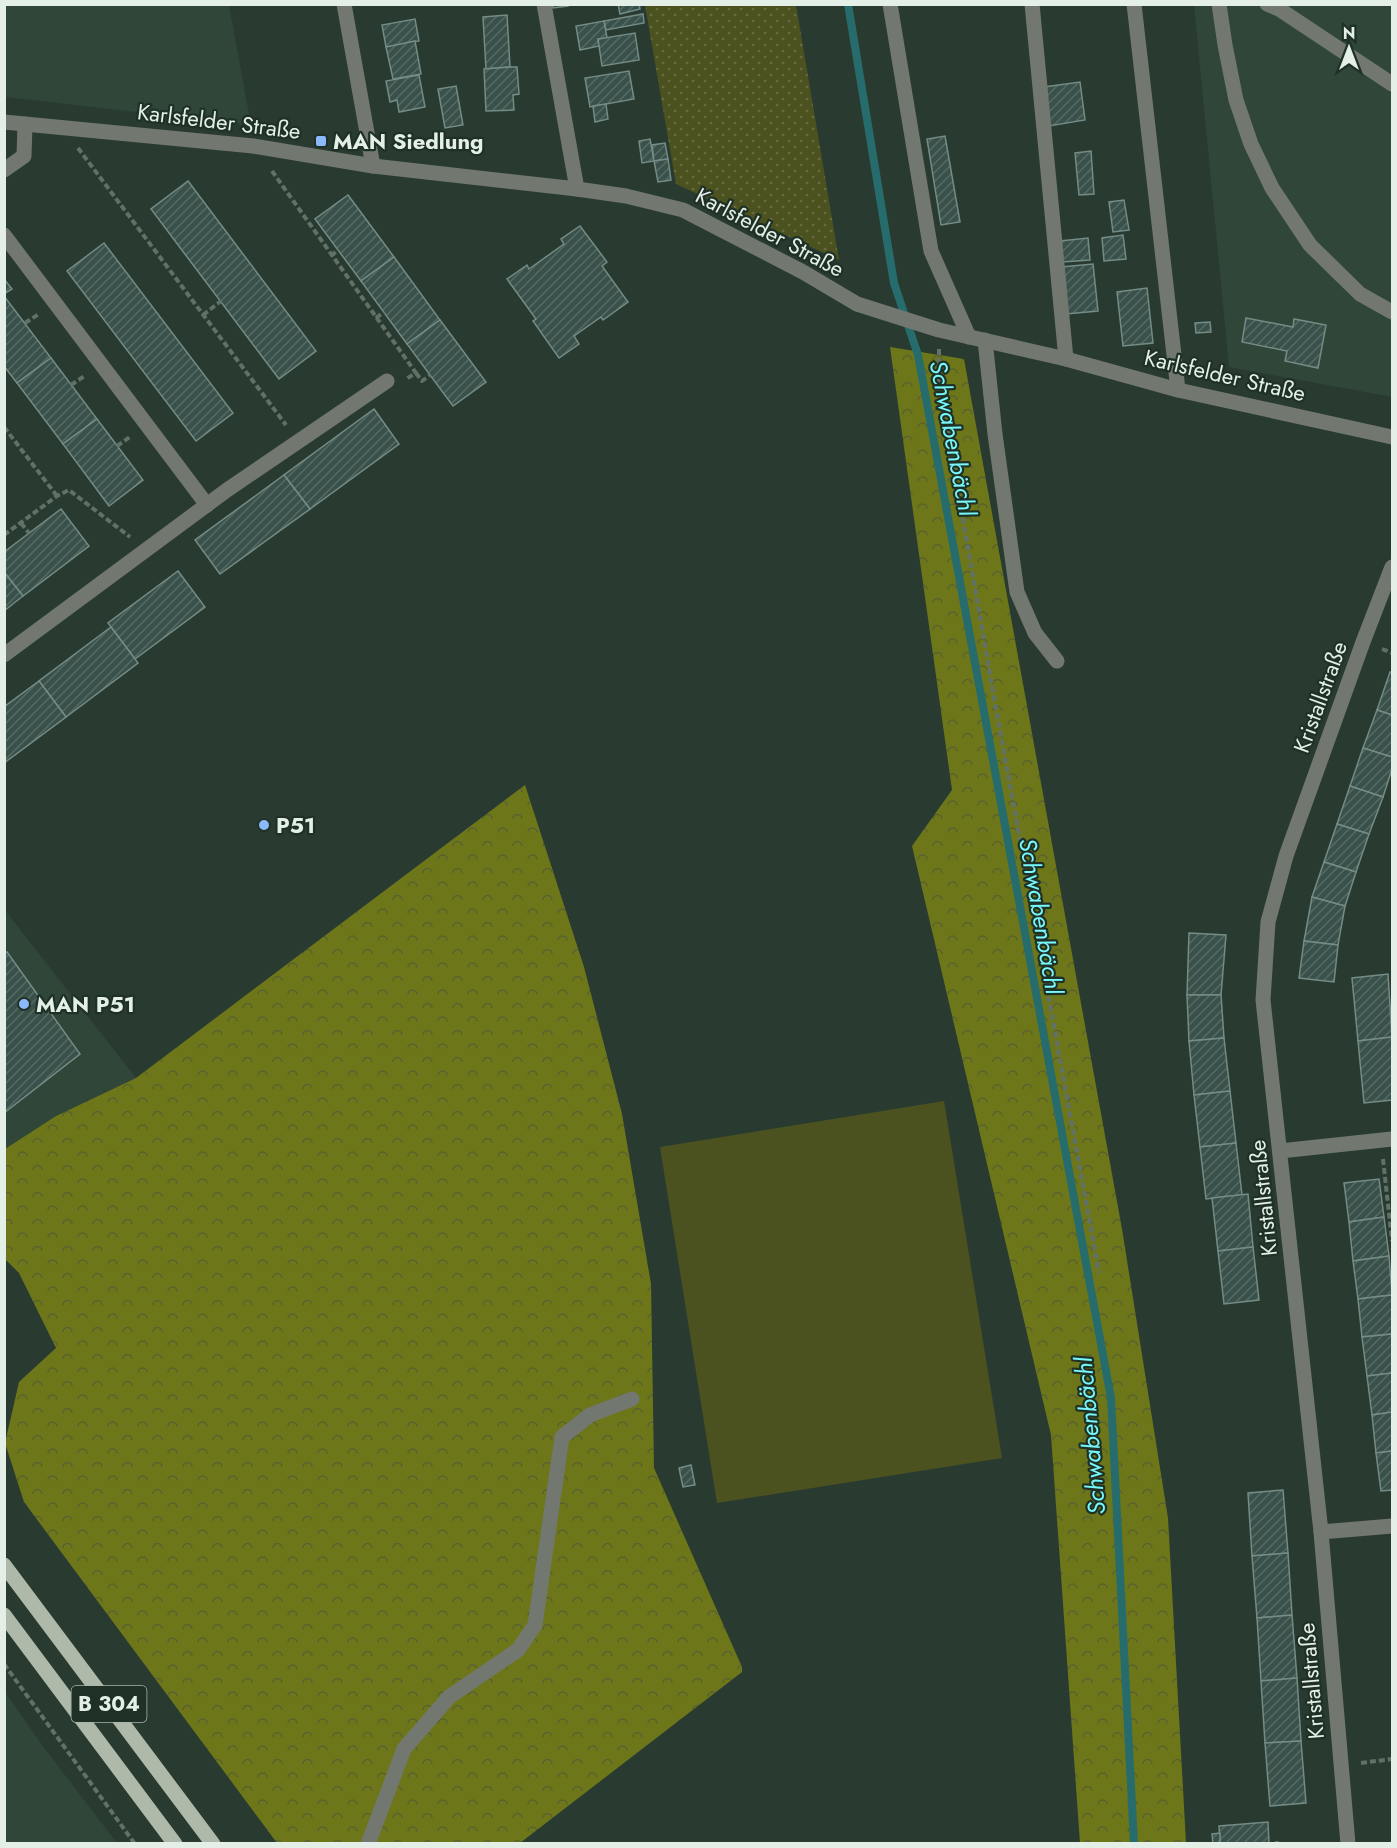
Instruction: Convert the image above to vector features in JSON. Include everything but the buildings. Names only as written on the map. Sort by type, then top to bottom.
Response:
[{"type":"main road","name":"B 304","points":[[4,1565],[213,1844]]},
{"type":"main road","name":"B 304","points":[[4,1615],[175,1844]]},
{"type":"street","points":[[344,4],[373,166]]},
{"type":"street","points":[[544,4],[577,189]]},
{"type":"street","points":[[890,4],[932,251],[969,337]]},
{"type":"street","points":[[1032,4],[1066,359]]},
{"type":"street","points":[[1134,4],[1178,390]]},
{"type":"street","points":[[1219,4],[1236,100],[1251,144],[1272,188],[1310,244],[1360,294],[1392,312]]},
{"type":"street","points":[[1267,4],[1279,9],[1392,84]]},
{"type":"street","name":"Karlsfelder Straße","points":[[4,122],[253,146],[373,166],[626,196],[683,210],[803,272],[856,304],[939,330],[1066,359],[1178,390],[1392,437]]},
{"type":"street","points":[[4,170],[24,156],[25,124]]},
{"type":"street","points":[[4,235],[207,505]]},
{"type":"street","points":[[984,340],[1017,592],[1035,633],[1057,661]]},
{"type":"street","points":[[4,655],[207,505],[298,440],[387,381]]},
{"type":"street","points":[[1374,433],[1392,425]]},
{"type":"street","name":"Kristallstraße","points":[[1348,1844],[1321,1532],[1263,1000],[1268,922],[1286,856],[1392,567]]},
{"type":"street","points":[[1280,1151],[1386,1140]]},
{"type":"street","points":[[368,1844],[404,1749],[449,1697],[518,1650],[535,1625],[562,1437],[590,1415],[632,1399]]},
{"type":"street","points":[[1321,1532],[1392,1526]]},
{"type":"path","points":[[63,127],[298,440]]},
{"type":"path","points":[[253,146],[422,381],[430,375]]},
{"type":"path","points":[[331,256],[338,250]]},
{"type":"path","points":[[203,315],[221,302]]},
{"type":"path","points":[[376,318],[384,312]]},
{"type":"path","points":[[939,330],[939,382],[1099,1273]]},
{"type":"path","points":[[387,381],[399,385],[416,373]]},
{"type":"path","points":[[4,427],[57,496]]},
{"type":"path","points":[[4,535],[57,496],[69,490],[147,549]]},
{"type":"path","points":[[21,523],[29,533]]},
{"type":"path","points":[[1386,1140],[1392,1241]]},
{"type":"path","points":[[4,1664],[135,1844]]},
{"type":"path","points":[[1341,1766],[1392,1759]]},
{"type":"shaded area","points":[[5,4],[229,5],[251,125],[5,97]]},
{"type":"shaded area","points":[[1194,5],[1392,5],[1392,397],[1229,367]]},
{"type":"shaded area","points":[[4,909],[136,1078],[56,1116],[5,1149]]},
{"type":"shaded area","points":[[5,1692],[45,1749],[117,1843],[5,1843]]},
{"type":"green space","points":[[645,5],[796,5],[839,260],[676,184]]},
{"type":"green space","points":[[890,347],[964,359],[1122,1229],[1168,1518],[1186,1843],[1080,1843],[1051,1435],[912,846],[952,790]]},
{"type":"green space","points":[[525,785],[584,967],[622,1114],[651,1284],[654,1468],[742,1667],[742,1672],[520,1843],[277,1843],[24,1502],[5,1443],[19,1382],[56,1348],[19,1273],[5,1259],[5,1149],[56,1116],[136,1078]]},
{"type":"green space","points":[[944,1101],[1002,1458],[717,1503],[660,1147]]},
{"type":"waterway","name":"Schwabenbächl","points":[[848,4],[894,283],[918,355],[1111,1398],[1134,1844]]},
{"type":"place","name":"MAN Siedlung","points":[[321,141]]},
{"type":"place","name":"P51","points":[[264,825]]},
{"type":"place","name":"MAN P51","points":[[24,1004]]}]
